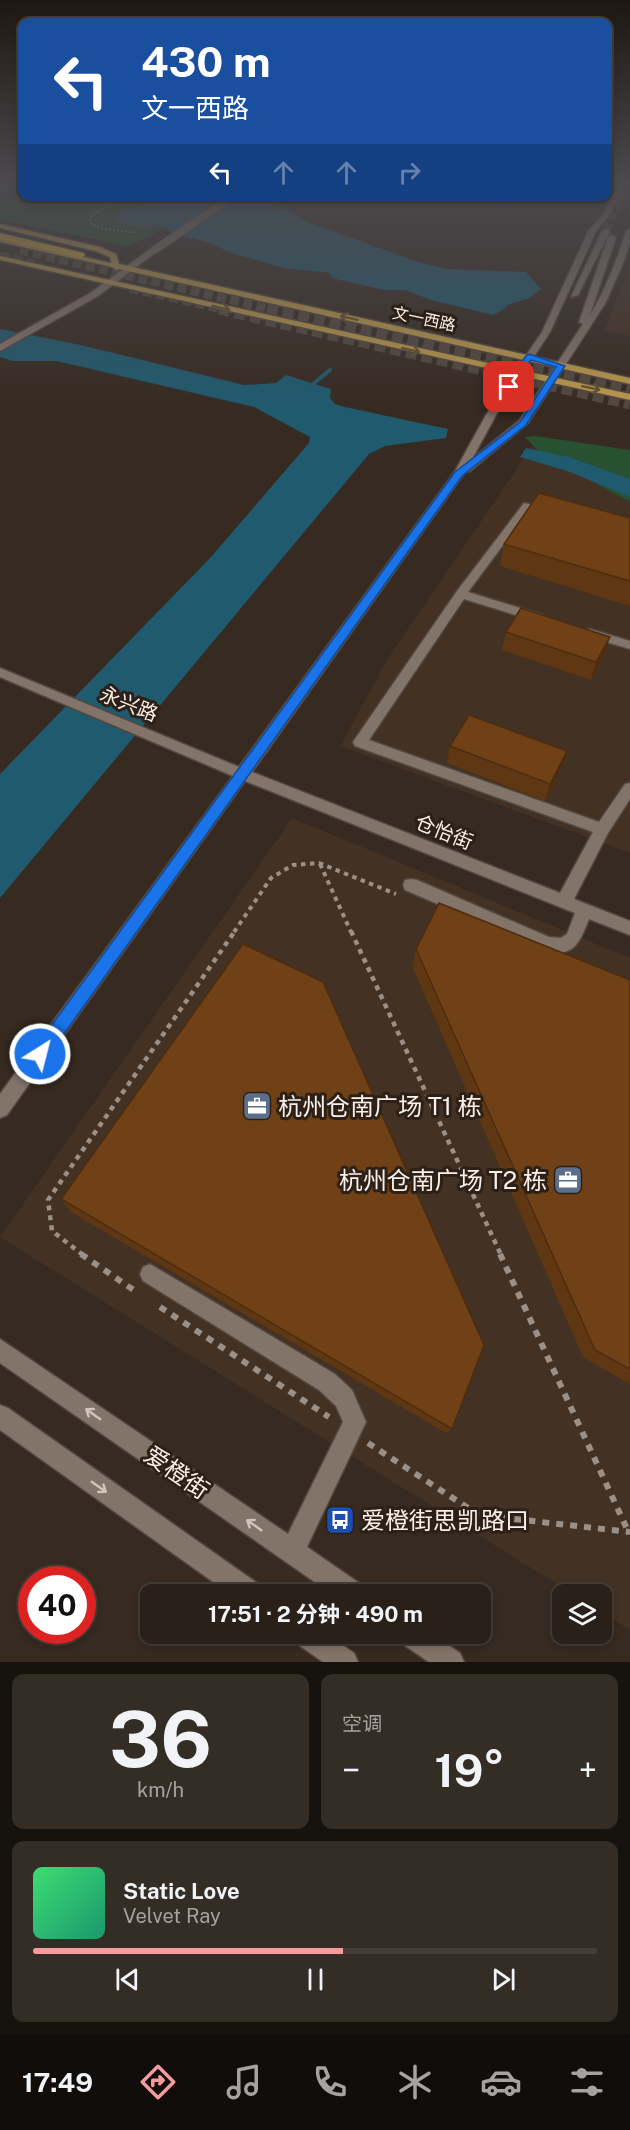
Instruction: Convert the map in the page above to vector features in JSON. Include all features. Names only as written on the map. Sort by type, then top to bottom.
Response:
[{"type":"main road","name":"文一西路","points":[[3,259],[630,397]]},
{"type":"main road","name":"文一西路","points":[[79,259],[630,381]]},
{"type":"main road","points":[[114,259],[116,268]]},
{"type":"street","points":[[0,348],[129,259]]},
{"type":"street","points":[[0,341],[95,294],[143,259]]},
{"type":"street","points":[[546,332],[580,259]]},
{"type":"street","points":[[0,1109],[459,474],[491,416],[546,332],[570,302],[594,259]]},
{"type":"street","points":[[579,336],[602,259]]},
{"type":"street","points":[[459,474],[523,423],[602,302],[621,259]]},
{"type":"street","points":[[562,515],[528,506],[461,594],[360,742],[602,830]]},
{"type":"street","points":[[461,594],[551,621]]},
{"type":"street","points":[[574,628],[630,645]]},
{"type":"street","name":"永兴路","points":[[0,672],[159,737],[242,774]]},
{"type":"street","name":"仓怡街","points":[[242,774],[630,928]]},
{"type":"street","points":[[564,902],[602,830],[630,788]]},
{"type":"street","points":[[406,891],[548,944],[564,946],[573,938],[584,910]]},
{"type":"street","points":[[150,1274],[327,1382],[344,1398],[355,1422],[292,1552]]},
{"type":"street","name":"爱橙街","points":[[0,1350],[338,1584]]},
{"type":"street","points":[[0,1416],[237,1584]]},
{"type":"street","points":[[319,1644],[345,1662]]},
{"type":"street","points":[[425,1644],[451,1662]]},
{"type":"path","points":[[146,1297],[87,1259],[52,1231],[48,1200],[271,878],[292,865],[319,863],[406,891]]},
{"type":"path","points":[[319,863],[629,1532]]},
{"type":"path","points":[[155,1304],[479,1515],[629,1532]]},
{"type":"shaded area","points":[[630,264],[630,336],[604,331]]},
{"type":"shaded area","points":[[532,446],[541,454],[630,502],[630,853],[340,746],[387,660]]},
{"type":"shaded area","points":[[292,818],[630,958],[630,1630],[612,1618],[612,1584],[557,1584],[0,1237]]},
{"type":"green space","points":[[536,436],[630,450],[630,502],[541,454],[525,437]]},
{"type":"water","points":[[252,259],[409,259],[447,269],[526,272],[541,289],[529,298],[508,305],[493,315],[431,300],[405,290],[384,290],[332,278],[330,273],[284,268]]},
{"type":"water","points":[[0,329],[81,345],[244,385],[276,383],[286,375],[331,389],[330,398],[335,404],[448,429],[446,438],[385,446],[369,454],[0,898],[0,774],[211,557],[309,443],[310,437],[254,407],[57,361],[13,361],[0,357]]},
{"type":"water","points":[[526,448],[569,457],[630,479],[630,497],[570,472],[520,457]]},
{"type":"building","points":[[539,493],[630,518],[630,581],[504,544]]},
{"type":"building","points":[[521,608],[610,637],[596,662],[506,632]]},
{"type":"building","points":[[469,715],[567,751],[550,784],[450,746]]},
{"type":"building","name":"杭州仓南广场 T2 栋","points":[[439,903],[630,980],[630,1369],[595,1350],[416,949]]},
{"type":"building","name":"杭州仓南广场 T1 栋","points":[[243,944],[323,982],[484,1345],[452,1429],[61,1199]]},
{"type":"waterway","points":[[308,388],[330,370]]},
{"type":"tunnel","points":[[11,259],[33,264]]},
{"type":"tunnel","points":[[56,259],[274,310]]},
{"type":"tunnel","points":[[130,288],[226,310]]},
{"type":"tunnel","points":[[219,309],[630,404]]},
{"type":"tunnel","points":[[267,309],[630,388]]},
{"type":"place","name":"杭州仓南广场 T1 栋","points":[[257,1106]]},
{"type":"place","name":"杭州仓南广场 T2 栋","points":[[568,1180]]},
{"type":"place","name":"爱橙街思凯路口","points":[[340,1520]]},
{"type":"route","points":[[40,1054],[459,474],[523,423],[561,366],[529,357],[509,387]]}]
